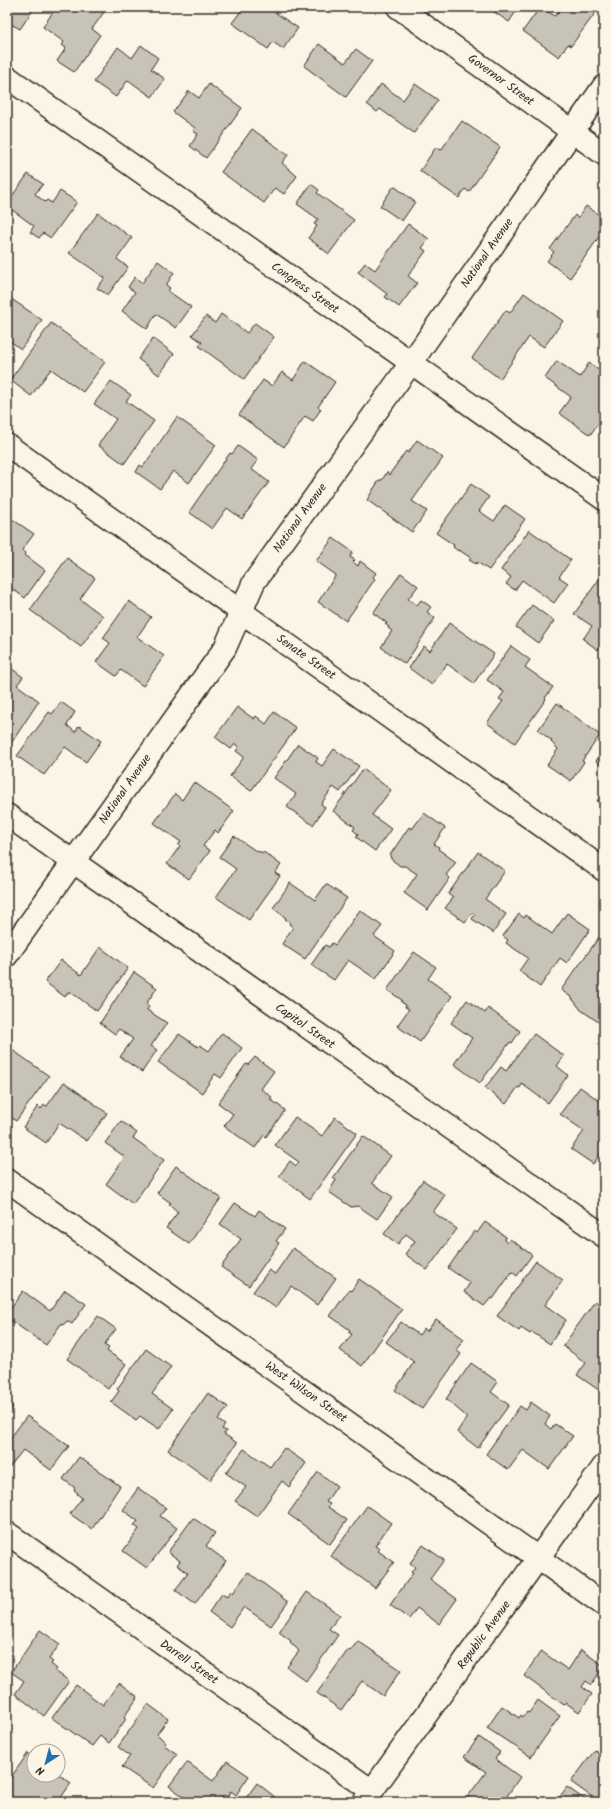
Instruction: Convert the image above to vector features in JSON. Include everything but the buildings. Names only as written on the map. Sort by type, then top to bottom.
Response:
[{"type":"street","name":"Governor Street","points":[[398,7],[604,154]]},
{"type":"street","name":"Congress Street","points":[[7,77],[604,499]]},
{"type":"street","name":"National Avenue","points":[[7,955],[225,648],[254,582],[411,363],[604,86]]},
{"type":"street","name":"Senate Street","points":[[7,446],[604,870]]},
{"type":"street","name":"Capitol Street","points":[[7,815],[604,1236]]},
{"type":"street","name":"West Wilson Street","points":[[7,1180],[604,1605]]},
{"type":"street","name":"Republic Avenue","points":[[368,1796],[540,1558],[604,1466]]},
{"type":"street","name":"Darrell Street","points":[[7,1533],[368,1796]]}]
